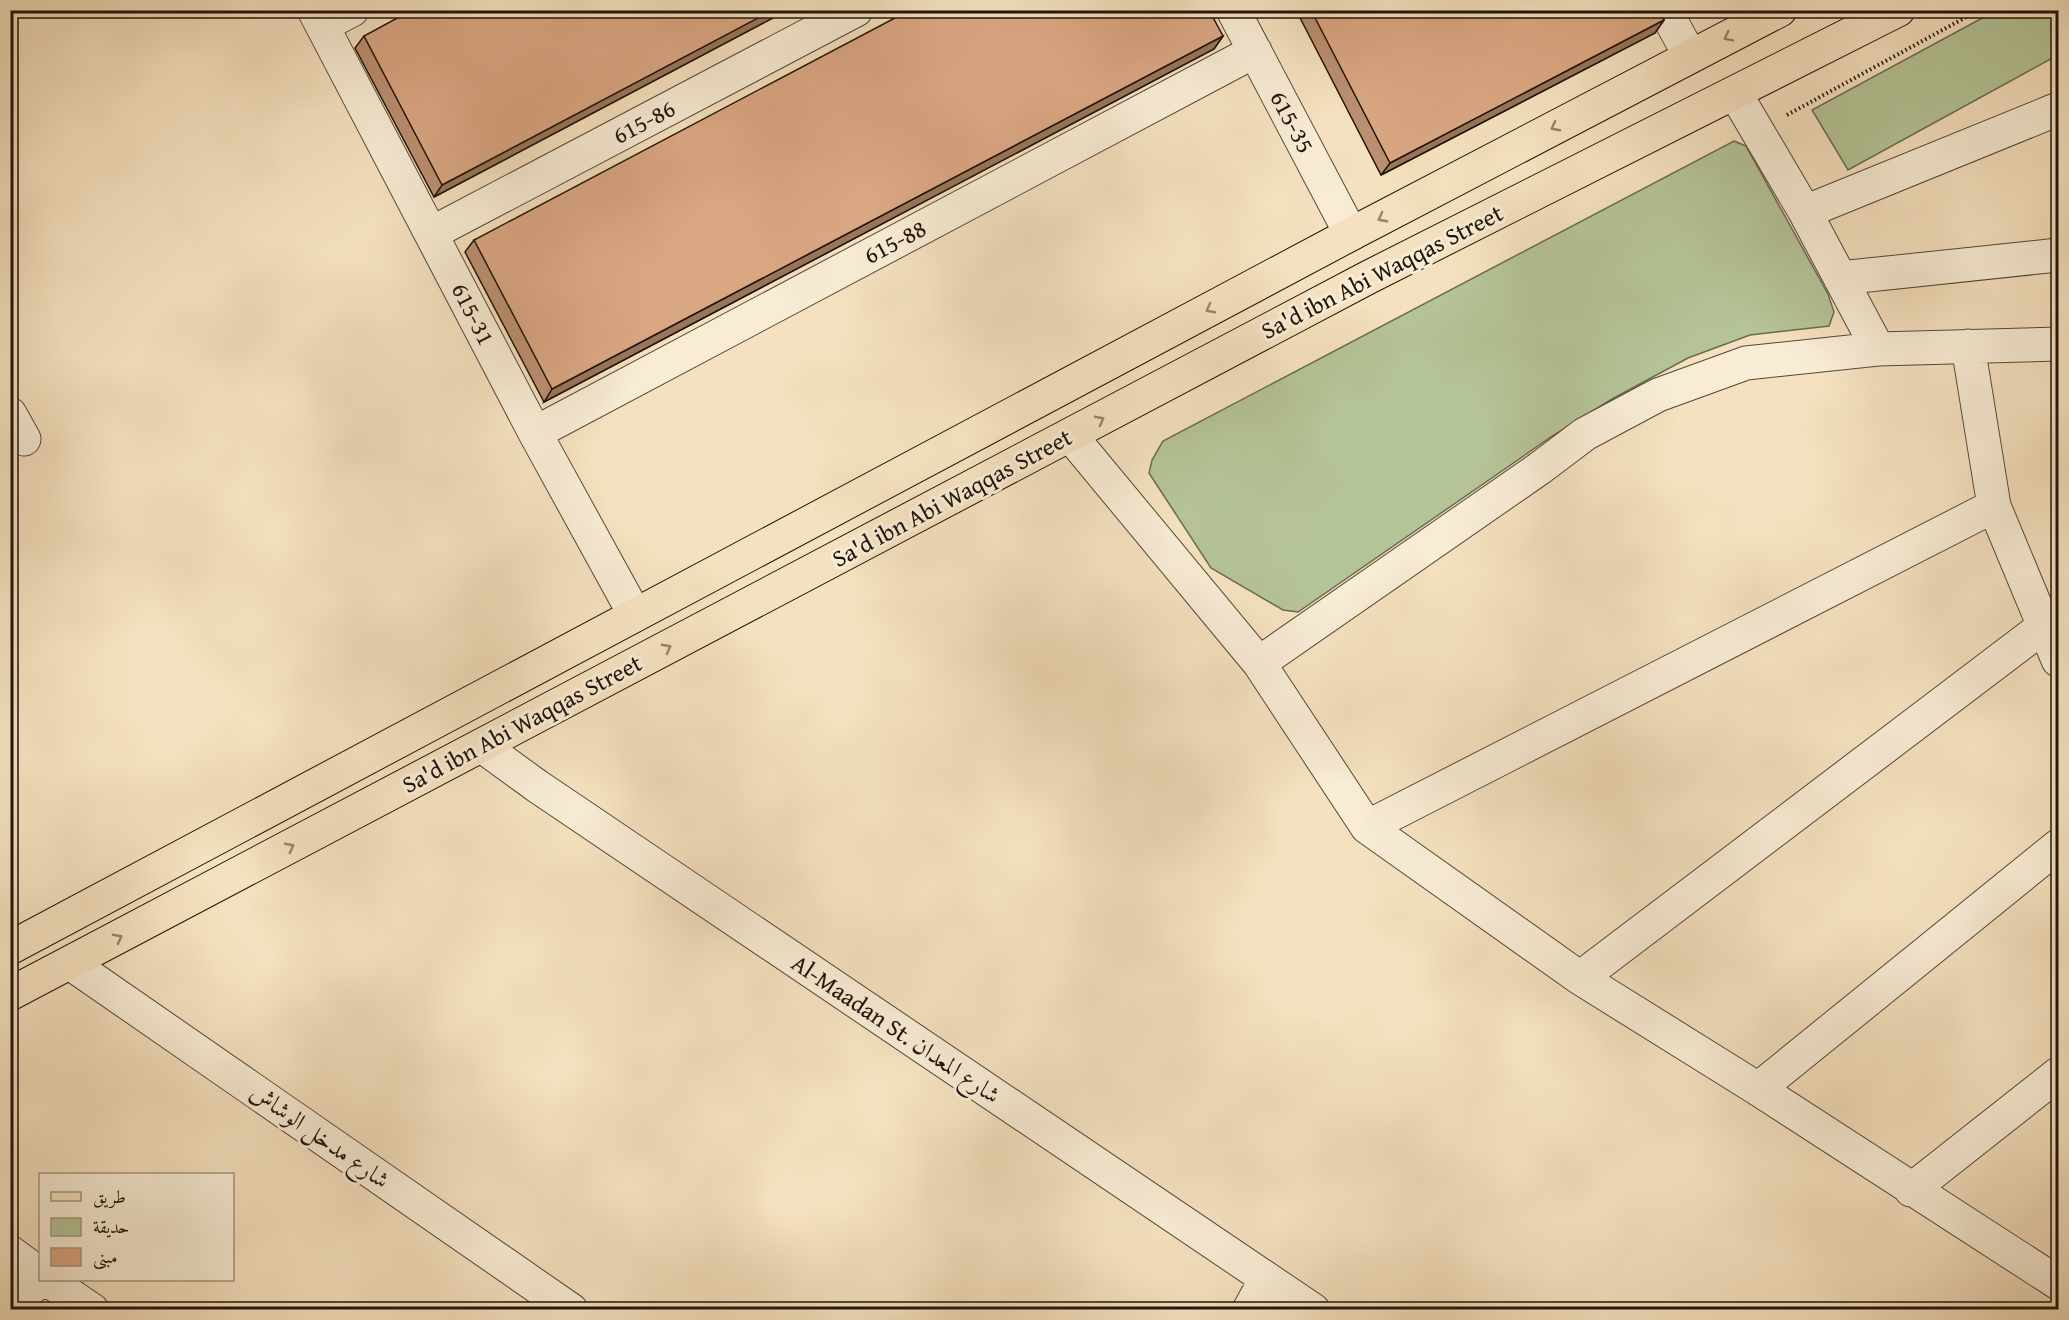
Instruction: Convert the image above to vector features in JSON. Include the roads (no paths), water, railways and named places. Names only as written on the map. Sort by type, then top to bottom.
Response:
[{"type":"main road","name":"Sa'd ibn Abi Waqqas Street","points":[[10,948],[1351,234],[1780,10]]},
{"type":"main road","name":"Sa'd ibn Abi Waqqas Street","points":[[10,994],[1369,277],[1898,10]]},
{"type":"street","points":[[319,18],[352,10]]},
{"type":"street","name":"615-86","points":[[432,233],[856,10]]},
{"type":"street","name":"615-35","points":[[1233,10],[1351,234]]},
{"type":"street","points":[[1665,10],[1690,56]]},
{"type":"street","name":"615-31","points":[[319,18],[535,433],[635,615]]},
{"type":"street","name":"615-88","points":[[535,433],[1255,51]]},
{"type":"street","points":[[1735,93],[1804,212],[1878,349]]},
{"type":"street","points":[[1804,212],[2058,109]]},
{"type":"street","points":[[1840,278],[2058,255]]},
{"type":"street","points":[[1259,663],[1531,475],[1585,434],[1658,395],[1746,363],[1878,349],[2058,344]]},
{"type":"street","points":[[1968,346],[1994,506],[2058,660]]},
{"type":"street","points":[[1070,435],[1259,663],[1367,828],[1580,978],[1758,1089],[2058,1283]]},
{"type":"street","points":[[1367,828],[1994,506]]},
{"type":"street","points":[[1580,978],[2043,627]]},
{"type":"street","name":"Al-Maadan St. شارع المعدان","points":[[482,746],[537,786],[1313,1310]]},
{"type":"street","points":[[1758,1089],[2058,846]]},
{"type":"street","name":"شارع مدخل الوشاش","points":[[70,963],[570,1310]]},
{"type":"street","points":[[1911,1190],[2058,1074]]},
{"type":"street","points":[[10,1252],[39,1273]]},
{"type":"street","points":[[1249,1310],[1266,1279]]},
{"type":"street","points":[[10,1303],[41,1281]]},
{"type":"street","points":[[49,1281],[92,1310]]}]
